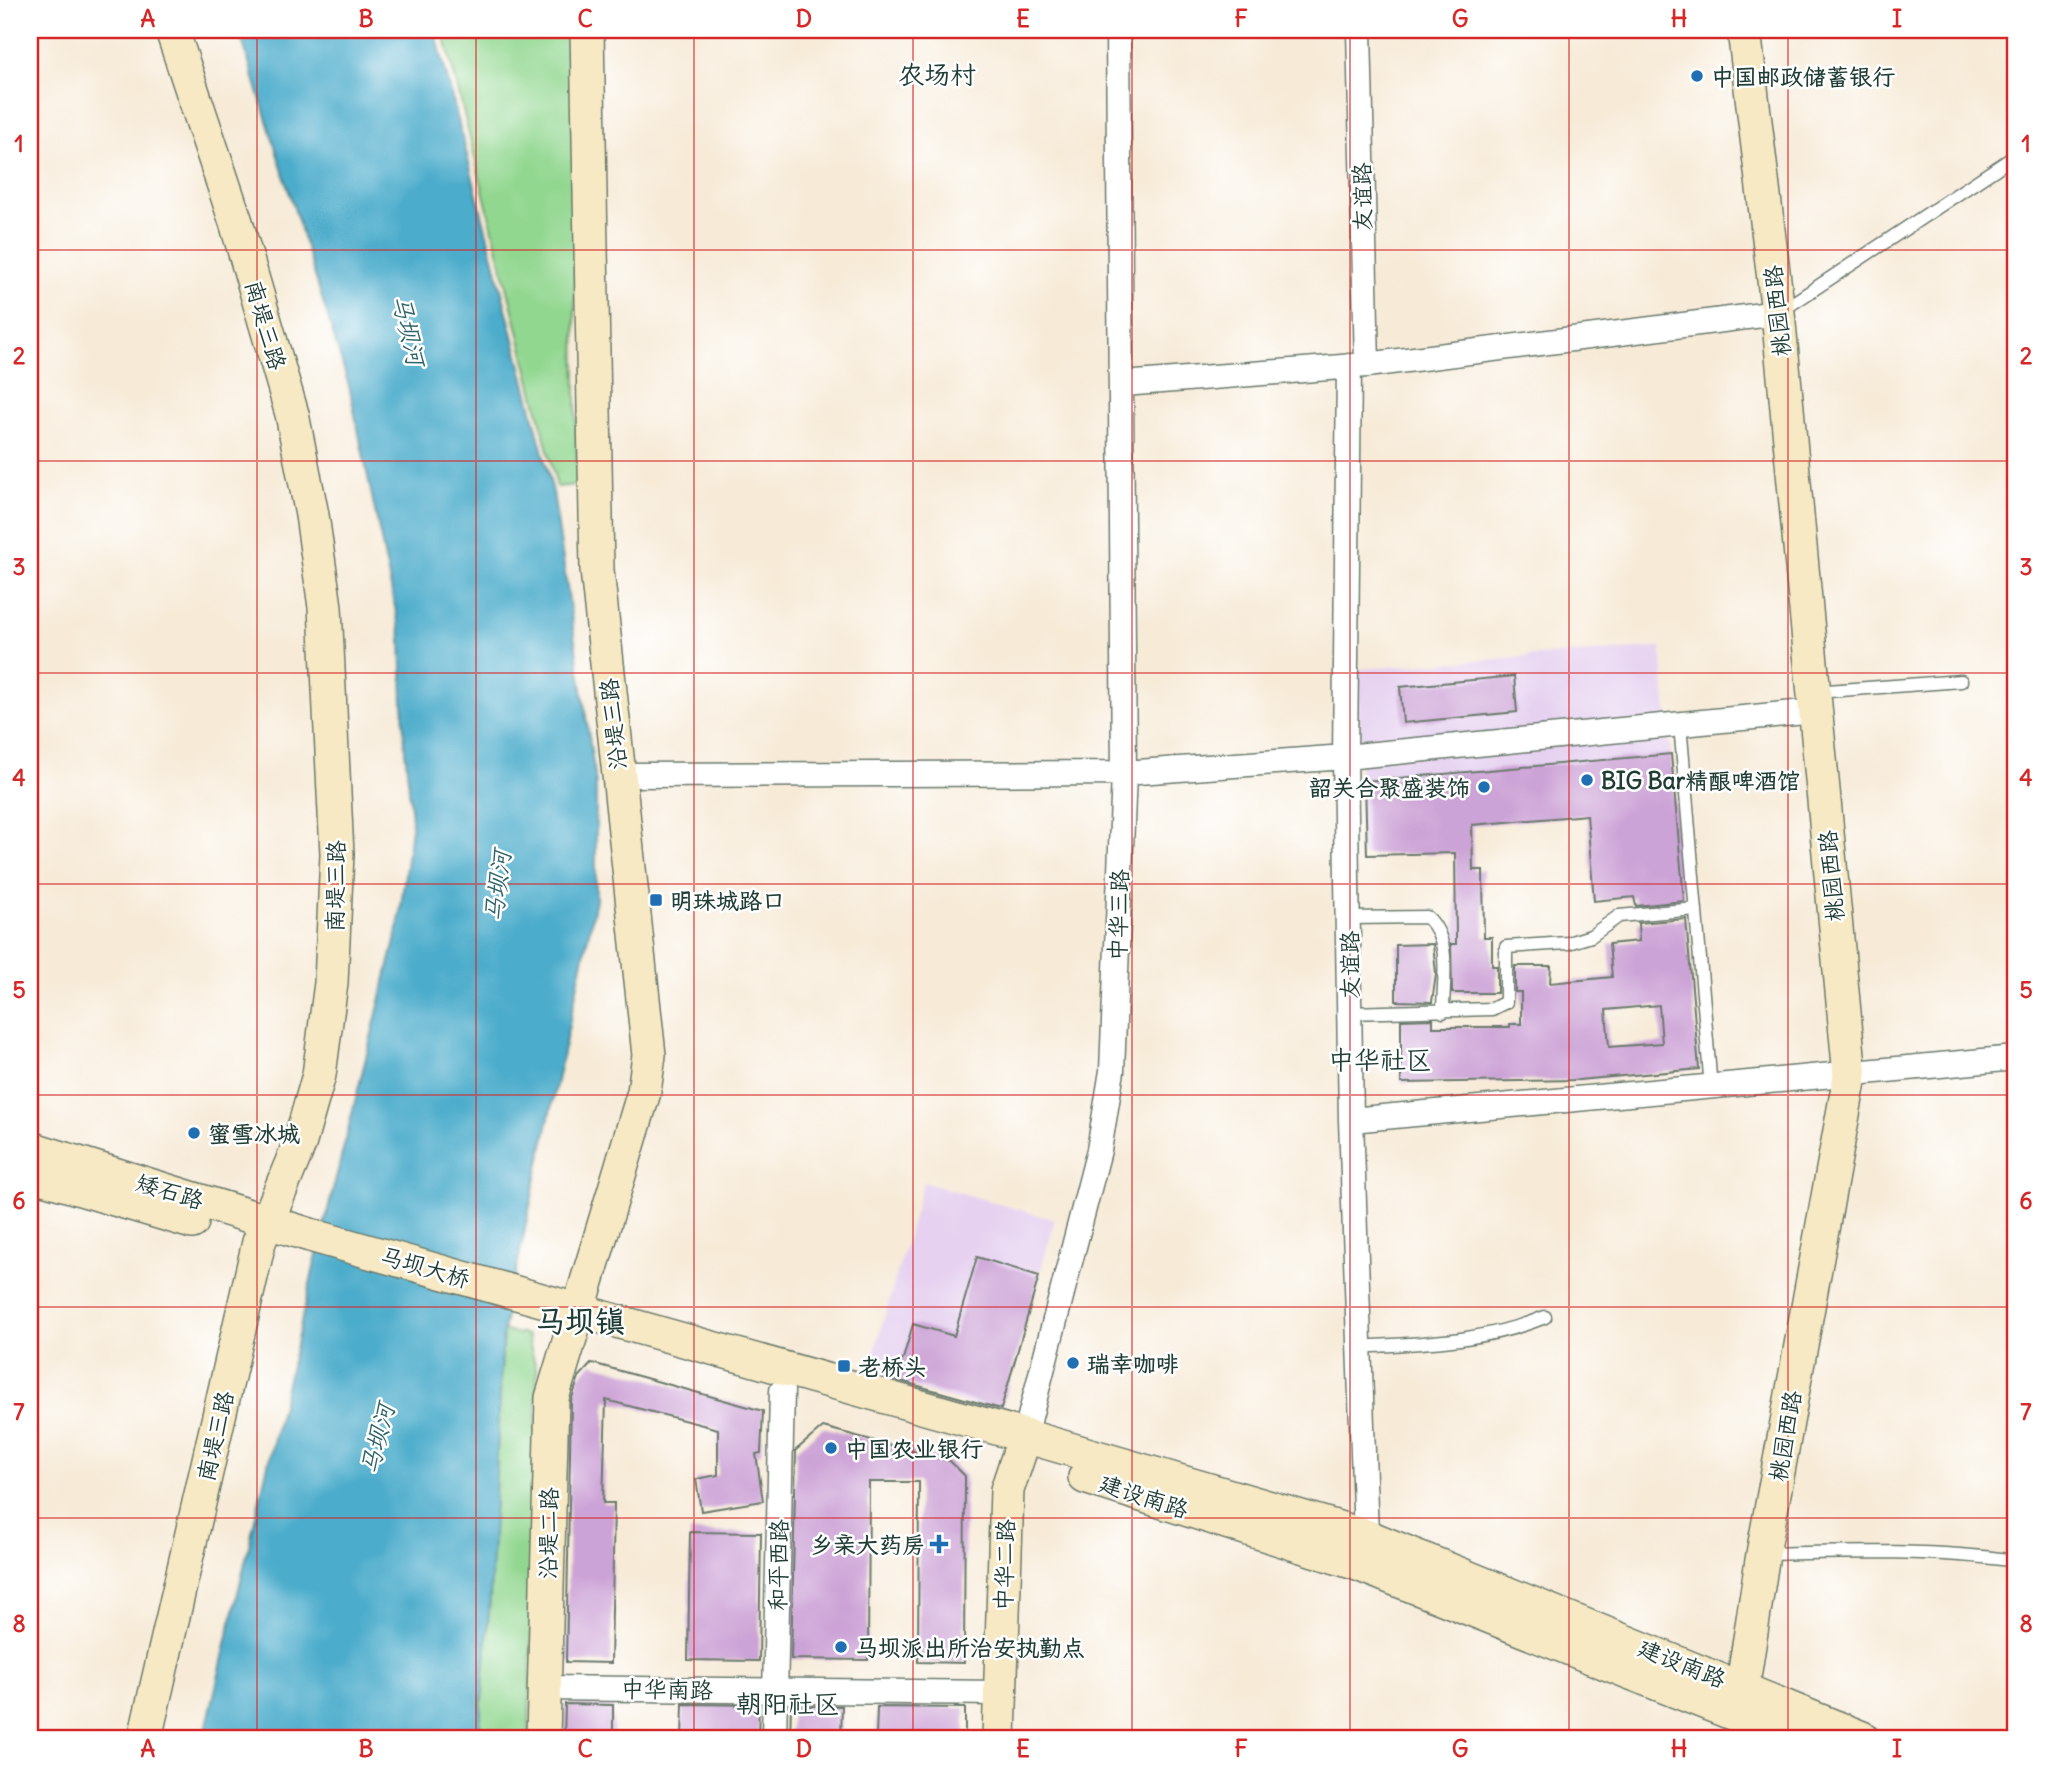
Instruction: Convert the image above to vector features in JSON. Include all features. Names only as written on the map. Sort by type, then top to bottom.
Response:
[{"type":"main road","name":"南堤三路","points":[[145,1738],[263,1232],[311,1109],[331,983],[337,854],[325,607],[312,515],[292,414],[236,222],[172,30]]},
{"type":"main road","name":"沿堤三路","points":[[573,1320],[648,1077],[648,1032],[603,633],[595,519],[587,30]]},
{"type":"main road","name":"沿堤三路","points":[[588,105],[608,30]]},
{"type":"main road","name":"桃园西路","points":[[1738,1714],[1763,1554],[1850,1076],[1778,313],[1744,30]]},
{"type":"main road","name":"矮石路","points":[[30,1148],[263,1232]]},
{"type":"main road","name":"矮石路","points":[[30,1174],[308,1245]]},
{"type":"main road","name":"马坝大桥","points":[[308,1245],[538,1310]]},
{"type":"main road","name":"建设南路","points":[[538,1310],[1021,1446],[1360,1549],[1738,1714]]},
{"type":"main road","name":"建设南路","points":[[573,1320],[782,1391],[1021,1446]]},
{"type":"main road","name":"沿堤二路","points":[[543,1738],[550,1421],[552,1398],[573,1320]]},
{"type":"main road","name":"中华二路","points":[[999,1738],[1007,1490],[1021,1446]]},
{"type":"main road","points":[[1738,1714],[1794,1738]]},
{"type":"main road","points":[[1738,1714],[1861,1738]]},
{"type":"street","name":"中华三路","points":[[1021,1446],[1108,1111],[1124,773],[1123,384],[1118,30]]},
{"type":"street","name":"友谊路","points":[[1359,30],[1358,365],[1345,757],[1351,1120],[1359,1347],[1360,1549]]},
{"type":"street","points":[[1123,384],[1358,365],[1778,313]]},
{"type":"street","points":[[619,775],[1124,773],[1345,757],[1680,724],[1815,701]]},
{"type":"street","points":[[1351,1120],[1850,1076],[2015,1058]]},
{"type":"street","name":"和平西路","points":[[774,1738],[782,1391]]},
{"type":"street","name":"中华南路","points":[[544,1688],[1000,1693]]},
{"type":"lane","points":[[1778,313],[2015,156]]},
{"type":"lane","points":[[1815,701],[1961,681]]},
{"type":"lane","points":[[1680,724],[1711,1088]]},
{"type":"lane","points":[[1349,1013],[1492,1009],[1506,1002],[1506,947],[1568,943],[1591,936],[1619,916],[1696,909]]},
{"type":"lane","points":[[1349,918],[1427,916],[1437,926],[1443,939],[1443,1012]]},
{"type":"lane","points":[[1359,1347],[1471,1339],[1497,1334],[1545,1317]]},
{"type":"lane","points":[[1763,1554],[1877,1552],[1979,1556],[2015,1561]]},
{"type":"shaded area","points":[[1661,647],[1684,901],[1634,905],[1627,812],[1429,829],[1429,853],[1360,855],[1358,669]]},
{"type":"shaded area","points":[[923,1182],[1055,1220],[1000,1413],[868,1375]]},
{"type":"green space","points":[[443,30],[572,30],[577,485],[557,487]]},
{"type":"green space","points":[[503,1331],[527,1335],[537,1371],[529,1738],[479,1738],[490,1598]]},
{"type":"water","name":"马坝河","points":[[239,30],[435,30],[553,492],[596,784],[596,900],[503,1331],[490,1598],[479,1738],[204,1738],[317,1254],[398,929],[412,820],[404,740],[401,636],[349,386]]},
{"type":"building","points":[[1514,676],[1517,712],[1403,723],[1400,687]]},
{"type":"building","points":[[1671,754],[1684,901],[1636,906],[1634,897],[1594,901],[1587,815],[1472,825],[1473,870],[1483,870],[1484,937],[1492,937],[1492,966],[1497,966],[1497,993],[1452,993],[1451,944],[1456,944],[1455,853],[1367,855],[1365,781]]},
{"type":"building","points":[[1686,919],[1699,1069],[1578,1080],[1401,1083],[1401,1020],[1433,1019],[1433,1027],[1510,1027],[1510,1024],[1521,1024],[1521,992],[1515,992],[1515,966],[1551,966],[1550,983],[1612,977],[1609,944],[1639,941],[1638,923]],"holes":[[[1659,1005],[1662,1043],[1609,1047],[1606,1010]]]},
{"type":"building","points":[[1433,944],[1436,974],[1432,1002],[1396,1001],[1396,945]]},
{"type":"building","points":[[977,1257],[1039,1276],[1001,1409],[897,1380],[913,1324],[954,1336]]},
{"type":"building","points":[[592,1363],[763,1411],[761,1453],[756,1454],[763,1501],[701,1511],[696,1479],[718,1475],[718,1429],[606,1400],[603,1503],[614,1503],[611,1663],[566,1662],[571,1401],[579,1377]]},
{"type":"building","points":[[823,1427],[950,1461],[965,1476],[964,1663],[918,1662],[919,1482],[869,1482],[868,1660],[791,1659],[796,1450]]},
{"type":"building","points":[[690,1532],[761,1533],[759,1661],[688,1660]]},
{"type":"building","points":[[565,1704],[613,1705],[613,1738],[564,1738]]},
{"type":"building","points":[[683,1704],[759,1705],[758,1738],[682,1738]]},
{"type":"building","points":[[791,1706],[842,1706],[841,1738],[790,1738]]},
{"type":"building","points":[[877,1707],[965,1708],[965,1738],[876,1738]]},
{"type":"place","name":"中国邮政储蓄银行","points":[[1697,76]]},
{"type":"place","name":"BIG Bar精酿啤酒馆","points":[[1587,780]]},
{"type":"place","name":"韶关合聚盛装饰","points":[[1484,787]]},
{"type":"place","name":"明珠城路口","points":[[656,900]]},
{"type":"place","name":"蜜雪冰城","points":[[194,1133]]},
{"type":"place","name":"瑞幸咖啡","points":[[1073,1363]]},
{"type":"place","name":"老桥头","points":[[844,1366]]},
{"type":"place","name":"中国农业银行","points":[[831,1448]]},
{"type":"place","name":"乡亲大药房","points":[[939,1544]]},
{"type":"place","name":"马坝派出所治安执勤点","points":[[841,1647]]},
{"type":"district","name":"农场村","points":[[937,74]]},
{"type":"district","name":"中华社区","points":[[1380,1059]]},
{"type":"district","name":"马坝镇","points":[[580,1321]]},
{"type":"district","name":"朝阳社区","points":[[788,1703]]}]
